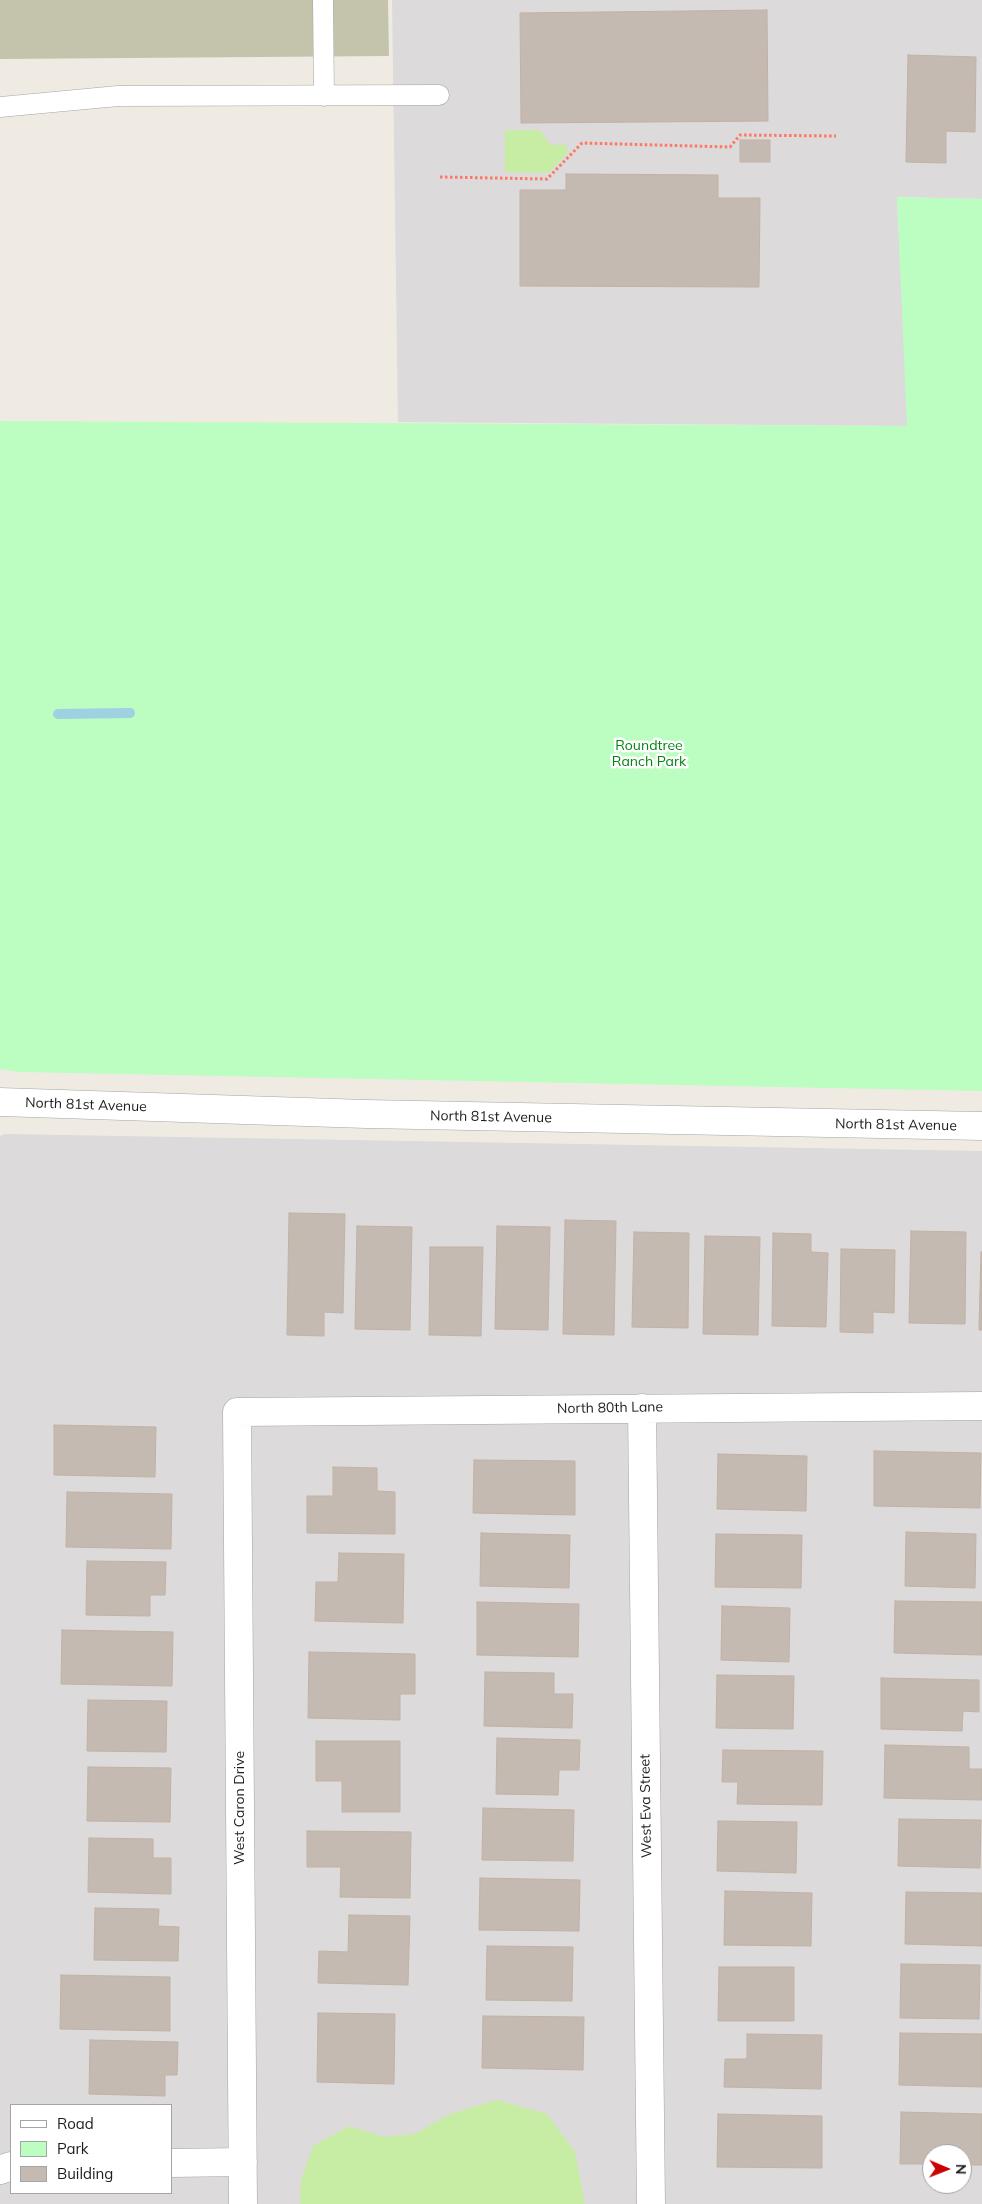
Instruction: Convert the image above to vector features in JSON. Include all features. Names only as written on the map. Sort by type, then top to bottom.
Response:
[{"type":"street","name":"North 81st Avenue","points":[[0,1102],[366,1114],[982,1126]]},
{"type":"street","name":"North 80th Lane","points":[[237,1412],[982,1406]]},
{"type":"street","name":"West Eva Street","points":[[642,1408],[650,2204]]},
{"type":"street","name":"West Caron Drive","points":[[237,1412],[243,2204]]},
{"type":"street","points":[[172,2163],[243,2162]]},
{"type":"lane","points":[[323,0],[324,96]]},
{"type":"lane","points":[[0,107],[118,96],[439,95]]},
{"type":"path","points":[[440,177],[546,178],[582,143],[730,147],[740,135],[836,136]]},
{"type":"shaded area","points":[[0,0],[388,0],[389,56],[0,59]]},
{"type":"shaded area","points":[[392,0],[982,0],[982,199],[897,197],[908,426],[398,422]]},
{"type":"shaded area","points":[[5,1134],[982,1151],[982,2204],[0,2204],[0,1136]]},
{"type":"green space","points":[[505,130],[540,130],[550,145],[567,145],[567,154],[548,173],[505,172]]},
{"type":"green space","name":"Roundtree Ranch Park","points":[[897,197],[982,199],[982,1091],[19,1072],[0,1069],[0,421],[907,426]]},
{"type":"green space","points":[[497,2100],[547,2114],[575,2152],[585,2204],[300,2204],[301,2180],[313,2146],[349,2126],[385,2137],[415,2134],[450,2114]]},
{"type":"building","points":[[767,10],[768,121],[521,123],[520,13]]},
{"type":"building","points":[[908,55],[976,57],[975,132],[946,131],[946,163],[906,162]]},
{"type":"building","points":[[740,140],[770,140],[770,162],[740,162]]},
{"type":"building","points":[[566,174],[718,175],[718,198],[760,198],[759,287],[520,286],[520,190],[566,190]]},
{"type":"building","points":[[289,1213],[345,1214],[343,1313],[324,1312],[324,1336],[287,1335]]},
{"type":"building","points":[[565,1220],[616,1221],[614,1335],[563,1334]]},
{"type":"building","points":[[357,1226],[412,1227],[410,1330],[355,1329]]},
{"type":"building","points":[[497,1226],[550,1227],[548,1330],[495,1329]]},
{"type":"building","points":[[911,1231],[966,1232],[965,1324],[909,1323]]},
{"type":"building","points":[[634,1232],[689,1233],[688,1328],[632,1327]]},
{"type":"building","points":[[773,1233],[811,1234],[811,1252],[828,1253],[826,1327],[772,1326]]},
{"type":"building","points":[[705,1236],[760,1237],[758,1335],[703,1334]]},
{"type":"building","points":[[430,1247],[483,1247],[481,1336],[429,1335]]},
{"type":"building","points":[[841,1249],[895,1250],[894,1313],[873,1312],[873,1333],[840,1332]]},
{"type":"building","points":[[981,1252],[982,1330],[979,1330]]},
{"type":"building","points":[[54,1425],[156,1427],[155,1477],[54,1475]]},
{"type":"building","points":[[874,1451],[981,1453],[980,1508],[874,1506]]},
{"type":"building","points":[[718,1454],[807,1456],[806,1511],[717,1509]]},
{"type":"building","points":[[474,1460],[575,1461],[575,1515],[473,1513]]},
{"type":"building","points":[[333,1467],[377,1468],[377,1491],[395,1492],[395,1534],[307,1533],[307,1496],[333,1496]]},
{"type":"building","points":[[67,1492],[172,1494],[171,1549],[66,1547]]},
{"type":"building","points":[[906,1532],[976,1534],[975,1588],[905,1586]]},
{"type":"building","points":[[481,1533],[570,1535],[569,1588],[480,1586]]},
{"type":"building","points":[[716,1534],[802,1535],[801,1588],[715,1587]]},
{"type":"building","points":[[339,1553],[404,1554],[403,1623],[315,1621],[316,1582],[338,1582]]},
{"type":"building","points":[[87,1561],[166,1562],[165,1595],[150,1595],[150,1616],[86,1615]]},
{"type":"building","points":[[895,1601],[982,1602],[982,1655],[894,1653]]},
{"type":"building","points":[[477,1602],[579,1604],[578,1657],[477,1655]]},
{"type":"building","points":[[722,1606],[790,1608],[789,1662],[721,1660]]},
{"type":"building","points":[[62,1630],[173,1632],[172,1686],[61,1684]]},
{"type":"building","points":[[309,1652],[415,1654],[415,1694],[400,1694],[400,1720],[308,1718]]},
{"type":"building","points":[[485,1672],[554,1673],[554,1694],[573,1694],[572,1728],[484,1726]]},
{"type":"building","points":[[717,1675],[794,1676],[793,1729],[716,1728]]},
{"type":"building","points":[[881,1678],[979,1680],[979,1712],[963,1711],[962,1731],[881,1729]]},
{"type":"building","points":[[88,1700],[167,1701],[166,1752],[87,1751]]},
{"type":"building","points":[[497,1738],[580,1740],[579,1770],[559,1770],[558,1795],[496,1794]]},
{"type":"building","points":[[316,1741],[400,1741],[400,1812],[342,1812],[342,1781],[316,1781]]},
{"type":"building","points":[[885,1745],[969,1747],[969,1769],[982,1769],[982,1800],[884,1798]]},
{"type":"building","points":[[723,1750],[823,1751],[822,1805],[737,1804],[738,1782],[722,1782]]},
{"type":"building","points":[[88,1767],[171,1768],[170,1822],[87,1821]]},
{"type":"building","points":[[483,1808],[574,1810],[573,1861],[482,1860]]},
{"type":"building","points":[[899,1819],[981,1820],[980,1868],[898,1866]]},
{"type":"building","points":[[718,1821],[797,1822],[796,1873],[717,1871]]},
{"type":"building","points":[[307,1831],[411,1832],[410,1898],[340,1897],[341,1867],[307,1867]]},
{"type":"building","points":[[89,1838],[153,1839],[153,1858],[171,1858],[171,1894],[88,1892]]},
{"type":"building","points":[[480,1878],[580,1880],[579,1931],[479,1930]]},
{"type":"building","points":[[725,1891],[812,1893],[811,1946],[724,1945]]},
{"type":"building","points":[[906,1892],[982,1893],[982,1946],[905,1944]]},
{"type":"building","points":[[95,1908],[159,1909],[158,1926],[179,1927],[178,1961],[94,1960]]},
{"type":"building","points":[[349,1915],[410,1916],[408,1985],[318,1983],[319,1951],[348,1952]]},
{"type":"building","points":[[487,1946],[573,1947],[572,2001],[486,2000]]},
{"type":"building","points":[[901,1964],[980,1965],[979,2019],[900,2018]]},
{"type":"building","points":[[719,1967],[794,1967],[794,2021],[718,2021]]},
{"type":"building","points":[[61,1975],[170,1977],[170,2031],[60,2029]]},
{"type":"building","points":[[318,2013],[395,2014],[394,2084],[317,2082]]},
{"type":"building","points":[[483,2016],[584,2017],[583,2070],[482,2068]]},
{"type":"building","points":[[900,2033],[982,2034],[982,2087],[899,2085]]},
{"type":"building","points":[[747,2034],[822,2035],[821,2089],[724,2087],[725,2059],[747,2059]]},
{"type":"building","points":[[90,2040],[178,2042],[177,2075],[165,2075],[165,2096],[89,2094]]},
{"type":"building","points":[[901,2112],[982,2114],[982,2165],[972,2165],[972,2144],[922,2144],[922,2164],[900,2164]]},
{"type":"building","points":[[718,2114],[822,2116],[822,2168],[717,2167]]},
{"type":"waterway","points":[[58,714],[130,713]]}]
